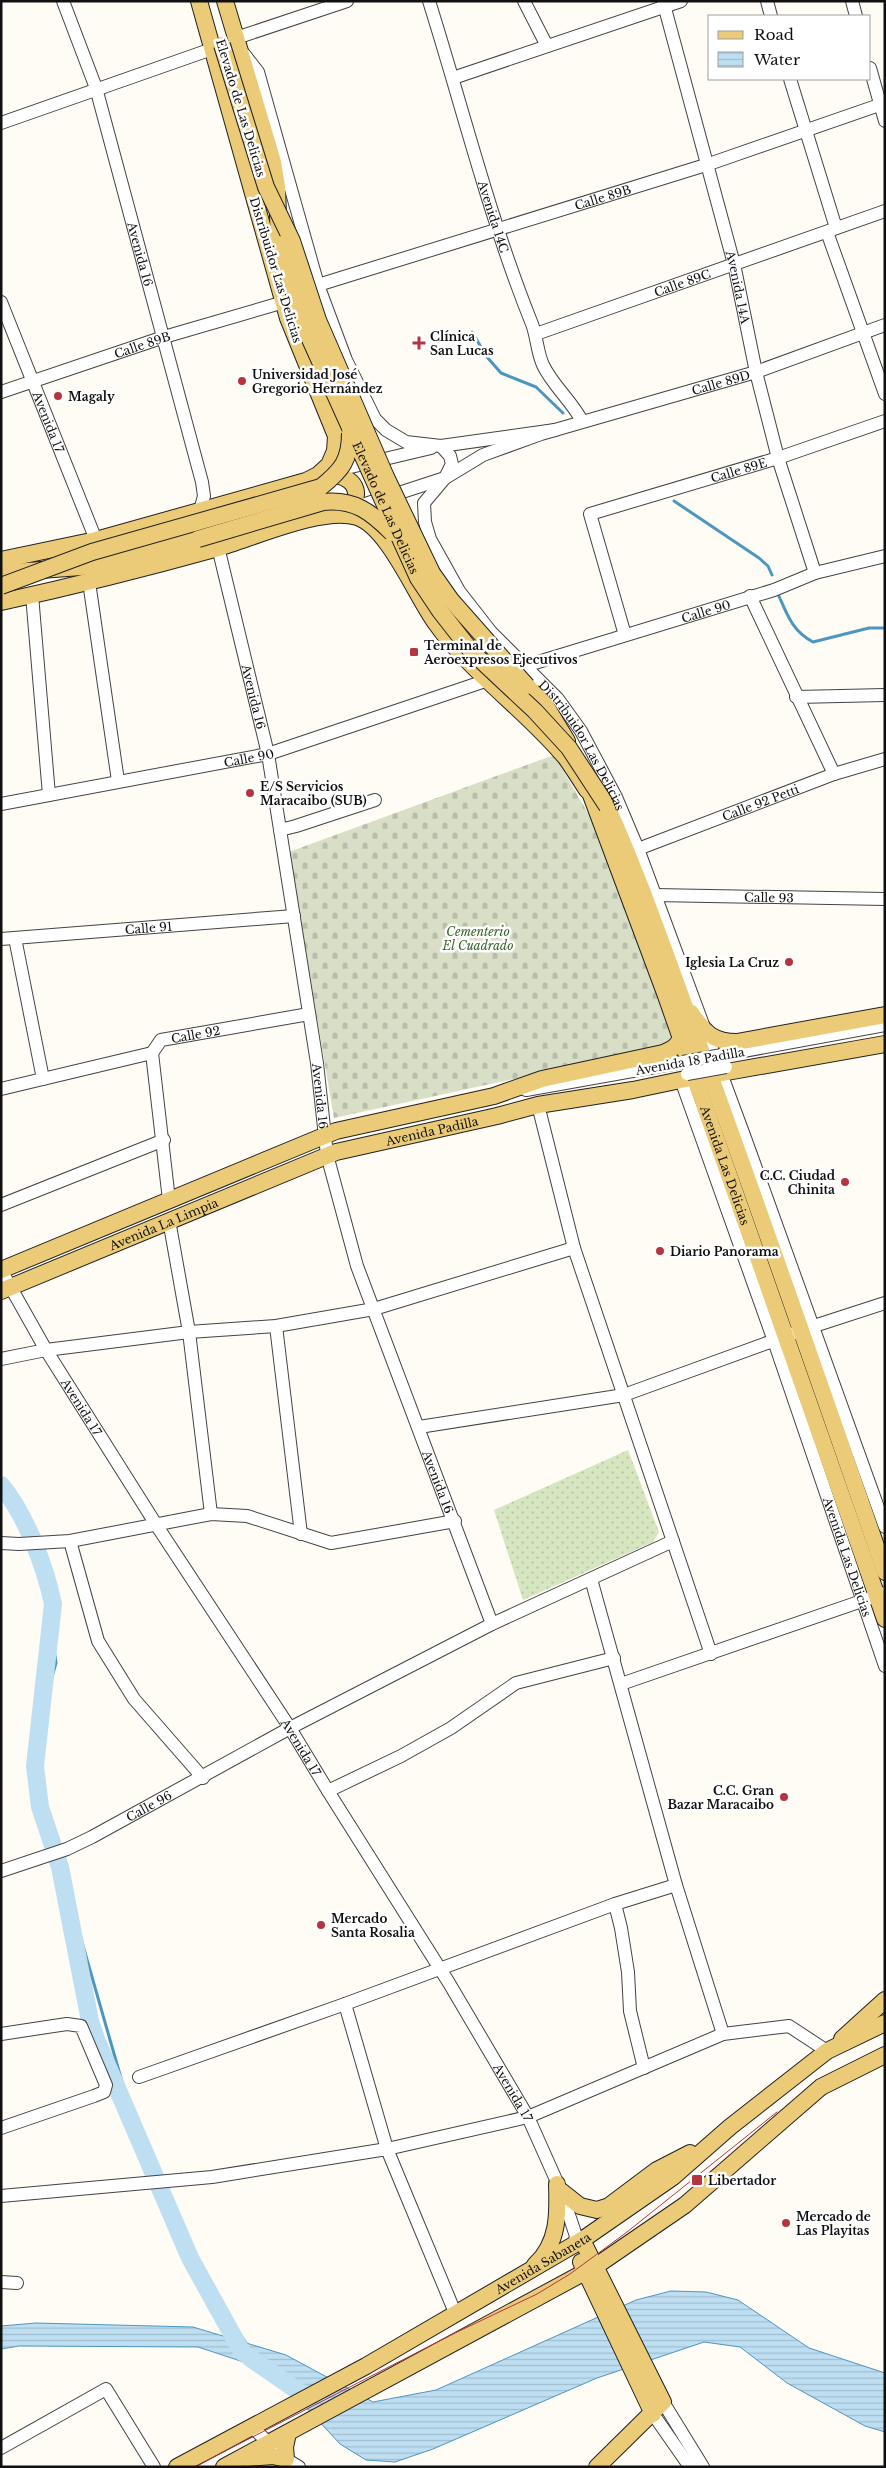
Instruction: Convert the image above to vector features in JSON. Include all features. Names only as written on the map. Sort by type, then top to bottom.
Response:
[{"type":"main road","name":"Distribuidor Las Delicias","points":[[199,1],[227,45],[284,302],[310,375],[336,436],[335,451],[329,465],[318,475]]},
{"type":"main road","name":"Elevado de Las Delicias","points":[[210,1],[273,162],[278,186],[279,244],[304,326],[399,540],[418,578],[440,611],[472,652],[535,712],[569,748],[607,806]]},
{"type":"main road","points":[[225,1],[227,45]]},
{"type":"main road","name":"Elevado de Las Delicias","points":[[227,45],[266,187],[292,241],[318,320],[386,477],[437,580],[482,637],[544,704],[583,773],[592,798]]},
{"type":"main road","points":[[1,586],[92,552],[321,487],[345,465],[350,446],[350,432]]},
{"type":"main road","points":[[1,560],[96,540],[306,481],[318,475],[342,476],[353,484],[356,491],[354,503],[334,514]]},
{"type":"main road","points":[[1,574],[94,566],[323,502],[339,500],[361,508],[376,517],[399,540]]},
{"type":"main road","name":"Distribuidor Las Delicias","points":[[1,602],[89,582],[218,548],[308,520],[334,514],[357,517],[371,525],[389,543],[435,622],[460,652],[566,759],[592,798]]},
{"type":"main road","name":"Avenida Las Delicias","points":[[592,798],[681,1037],[701,1076],[807,1328],[885,1572]]},
{"type":"main road","name":"Avenida Las Delicias","points":[[607,806],[632,862],[684,1002],[701,1076],[780,1339],[885,1620]]},
{"type":"main road","points":[[684,1002],[705,1030],[712,1037],[722,1042],[737,1042],[885,1015]]},
{"type":"main road","points":[[701,1076],[705,1030]]},
{"type":"main road","name":"Avenida Padilla","points":[[326,1136],[336,1131],[494,1096],[542,1079],[663,1053],[671,1050],[679,1043],[681,1037]]},
{"type":"main road","name":"Avenida Padilla","points":[[327,1155],[538,1105],[885,1044]]},
{"type":"main road","name":"Avenida La Limpia","points":[[1,1270],[326,1136]]},
{"type":"main road","name":"Avenida La Limpia","points":[[5,1289],[327,1155]]},
{"type":"main road","points":[[827,2051],[885,2000]]},
{"type":"main road","name":"Avenida Sabaneta","points":[[176,2467],[366,2366],[522,2276],[673,2176],[827,2051],[885,2023]]},
{"type":"main road","name":"Avenida Sabaneta","points":[[230,2463],[591,2269],[685,2205],[821,2087],[885,2055]]},
{"type":"main road","points":[[559,2187],[580,2206],[597,2210],[603,2208],[658,2170],[714,2141]]},
{"type":"main road","points":[[522,2276],[538,2262],[553,2240],[558,2213],[559,2187]]},
{"type":"main road","name":"Avenida 17","points":[[577,2240],[606,2300],[641,2381],[658,2408]]},
{"type":"main road","points":[[629,2436],[636,2412],[641,2381]]},
{"type":"main road","points":[[597,2467],[658,2408]]},
{"type":"main road","points":[[290,2432],[285,2447],[292,2463]]},
{"type":"main road","points":[[230,2463],[258,2456],[292,2463]]},
{"type":"street","name":"Avenida 16","points":[[63,1],[96,88],[164,337],[202,482],[204,496],[200,511]]},
{"type":"street","points":[[1,123],[96,88],[227,45],[347,1]]},
{"type":"street","name":"Avenida 14C","points":[[429,1],[514,278],[536,334],[542,363],[551,380],[568,398],[582,420]]},
{"type":"street","points":[[524,1],[547,46]]},
{"type":"street","points":[[453,78],[664,4],[681,1]]},
{"type":"street","points":[[767,1],[771,15]]},
{"type":"street","points":[[852,1],[856,15]]},
{"type":"street","name":"Avenida 14A","points":[[664,4],[709,164],[734,264],[756,372],[778,458],[815,573]]},
{"type":"street","name":"Distribuidor Las Delicias","points":[[227,45],[258,72],[318,285],[346,360],[375,419],[386,430],[406,442],[441,446],[554,430]]},
{"type":"street","points":[[871,71],[882,104],[885,121]]},
{"type":"street","points":[[790,80],[807,132],[832,230],[863,334],[885,394]]},
{"type":"street","name":"Calle 89B","points":[[318,285],[709,164],[807,132],[882,104]]},
{"type":"street","name":"Calle 89C","points":[[536,334],[885,211]]},
{"type":"street","name":"Avenida 17","points":[[1,302],[96,540]]},
{"type":"street","name":"Calle 89B","points":[[1,392],[164,337],[284,302]]},
{"type":"street","name":"Calle 89D","points":[[554,430],[582,420],[756,372],[885,325]]},
{"type":"street","name":"Calle 89E","points":[[625,635],[590,514],[778,458],[885,421]]},
{"type":"street","name":"Distribuidor Las Delicias","points":[[445,478],[483,455],[554,430]]},
{"type":"street","points":[[318,475],[441,446]]},
{"type":"street","name":"Distribuidor Las Delicias","points":[[441,446],[450,456],[452,464],[445,478],[424,503],[425,522],[430,538],[459,591],[491,632],[558,699],[581,731],[616,797],[638,849]]},
{"type":"street","points":[[334,514],[445,478]]},
{"type":"street","name":"Avenida 16","points":[[218,548],[268,754],[309,1014],[327,1155],[358,1266],[492,1624]]},
{"type":"street","name":"Calle 90","points":[[525,666],[750,596],[815,573],[885,556]]},
{"type":"street","points":[[89,582],[118,781]]},
{"type":"street","points":[[32,595],[49,795]]},
{"type":"street","points":[[750,596],[796,697],[834,774]]},
{"type":"street","name":"Calle 90","points":[[1,804],[268,754],[488,680]]},
{"type":"street","points":[[796,697],[885,695]]},
{"type":"street","name":"Calle 92 Petti","points":[[638,849],[834,774],[885,759]]},
{"type":"street","points":[[280,830],[375,800]]},
{"type":"street","points":[[638,849],[705,1030]]},
{"type":"street","name":"Calle 93","points":[[654,895],[885,900]]},
{"type":"street","name":"Calle 91","points":[[1,939],[294,916]]},
{"type":"street","points":[[14,938],[43,1079]]},
{"type":"street","name":"Calle 92","points":[[1,1089],[152,1053],[161,1040],[309,1014]]},
{"type":"street","name":"Avenida 18 Padilla","points":[[494,1096],[575,1088],[853,1037],[885,1025]]},
{"type":"street","name":"Avenida 18 Padilla","points":[[853,1037],[885,1038]]},
{"type":"street","points":[[152,1053],[164,1140],[169,1200]]},
{"type":"street","name":"Avenida 18 Padilla","points":[[538,1105],[575,1088]]},
{"type":"street","points":[[538,1105],[574,1248],[712,1654]]},
{"type":"street","points":[[1,1205],[164,1140]]},
{"type":"street","points":[[169,1220],[189,1332],[210,1514]]},
{"type":"street","points":[[1,1359],[46,1350],[189,1332],[276,1326],[374,1309],[574,1248]]},
{"type":"street","name":"Avenida 17","points":[[1,1270],[5,1289],[46,1350],[157,1526],[290,1728],[441,1968],[528,2117],[559,2187],[577,2240]]},
{"type":"street","points":[[419,1427],[624,1395],[807,1328],[885,1303]]},
{"type":"street","points":[[276,1326],[301,1534]]},
{"type":"street","name":"Avenida Las Delicias","points":[[807,1328],[885,1527]]},
{"type":"street","points":[[1,1543],[70,1542],[210,1514],[247,1516],[331,1543],[455,1521]]},
{"type":"street","points":[[70,1542],[98,1641],[134,1700],[202,1778]]},
{"type":"street","name":"Calle 96","points":[[1,1871],[67,1849],[202,1778],[290,1728],[492,1624],[673,1542]]},
{"type":"street","points":[[591,1579],[676,1884],[723,2034]]},
{"type":"street","points":[[621,1684],[875,1597]]},
{"type":"street","name":"Avenida Las Delicias","points":[[875,1597],[885,1666]]},
{"type":"street","points":[[328,1791],[400,1756],[451,1728],[516,1683],[614,1658]]},
{"type":"street","points":[[139,2077],[345,2004],[615,1904],[676,1884]]},
{"type":"street","points":[[615,1904],[628,1972],[630,2011],[644,2068]]},
{"type":"street","points":[[345,2004],[387,2149],[456,2314]]},
{"type":"street","points":[[1,2034],[67,2024],[81,2026],[106,2085],[104,2092],[1,2128]]},
{"type":"street","points":[[1,2196],[212,2177],[387,2149],[528,2117],[723,2034],[789,2026],[827,2051]]},
{"type":"street","points":[[1,2282],[17,2283]]},
{"type":"street","points":[[1,2448],[106,2389],[154,2467]]},
{"type":"street","name":"Avenida 17","points":[[658,2408],[690,2467]]},
{"type":"street","name":"Avenida 17","points":[[658,2408],[703,2467]]},
{"type":"street","points":[[252,2428],[292,2463]]},
{"type":"green space","name":"Cementerio El Cuadrado","points":[[554,755],[592,820],[675,1044],[334,1118],[289,852]]},
{"type":"green space","points":[[628,1450],[659,1532],[653,1542],[523,1600],[494,1510]]},
{"type":"water","points":[[671,2291],[706,2292],[738,2300],[809,2348],[885,2373],[885,2432],[865,2426],[787,2383],[740,2347],[704,2342],[597,2378],[433,2449],[395,2462],[366,2460],[340,2444],[292,2392],[280,2374],[198,2347],[19,2346],[1,2349],[1,2326],[36,2323],[193,2327],[286,2355],[373,2402],[436,2390],[636,2300]]},
{"type":"waterway","points":[[472,332],[487,357],[501,373],[536,387],[563,413]]},
{"type":"waterway","points":[[674,501],[759,558],[768,566],[772,575]]},
{"type":"waterway","points":[[778,594],[787,615],[795,627],[813,642],[869,628],[885,628]]},
{"type":"waterway","points":[[1,1479],[36,1539]]},
{"type":"waterway","points":[[1,1485],[19,1511],[40,1558],[53,1604],[35,1766],[40,1807],[60,1867],[90,2021],[190,2258],[242,2352]]},
{"type":"waterway","points":[[39,1547],[56,1663],[29,1756],[55,1849]]},
{"type":"waterway","points":[[57,1855],[123,2085],[162,2179]]},
{"type":"waterway","points":[[164,2185],[214,2296],[246,2343]]},
{"type":"waterway","points":[[249,2357],[304,2395]]},
{"type":"tram line","points":[[194,2467],[455,2333],[537,2294],[570,2274],[627,2232],[777,2112]]},
{"type":"place","name":"Clínica San Lucas","points":[[419,343]]},
{"type":"place","name":"Universidad José Gregorio Hernández","points":[[242,381]]},
{"type":"place","name":"Magaly","points":[[58,396]]},
{"type":"place","name":"Terminal de Aeroexpresos Ejecutivos","points":[[414,652]]},
{"type":"place","name":"E/S Servicios Maracaibo (SUB)","points":[[250,793]]},
{"type":"place","name":"Iglesia La Cruz","points":[[789,962]]},
{"type":"place","name":"C.C. Ciudad Chinita","points":[[845,1182]]},
{"type":"place","name":"Diario Panorama","points":[[660,1251]]},
{"type":"place","name":"C.C. Gran Bazar Maracaibo","points":[[784,1797]]},
{"type":"place","name":"Mercado Santa Rosalia","points":[[321,1925]]},
{"type":"place","name":"Libertador","points":[[697,2180]]},
{"type":"place","name":"Mercado de Las Playitas","points":[[786,2223]]}]
